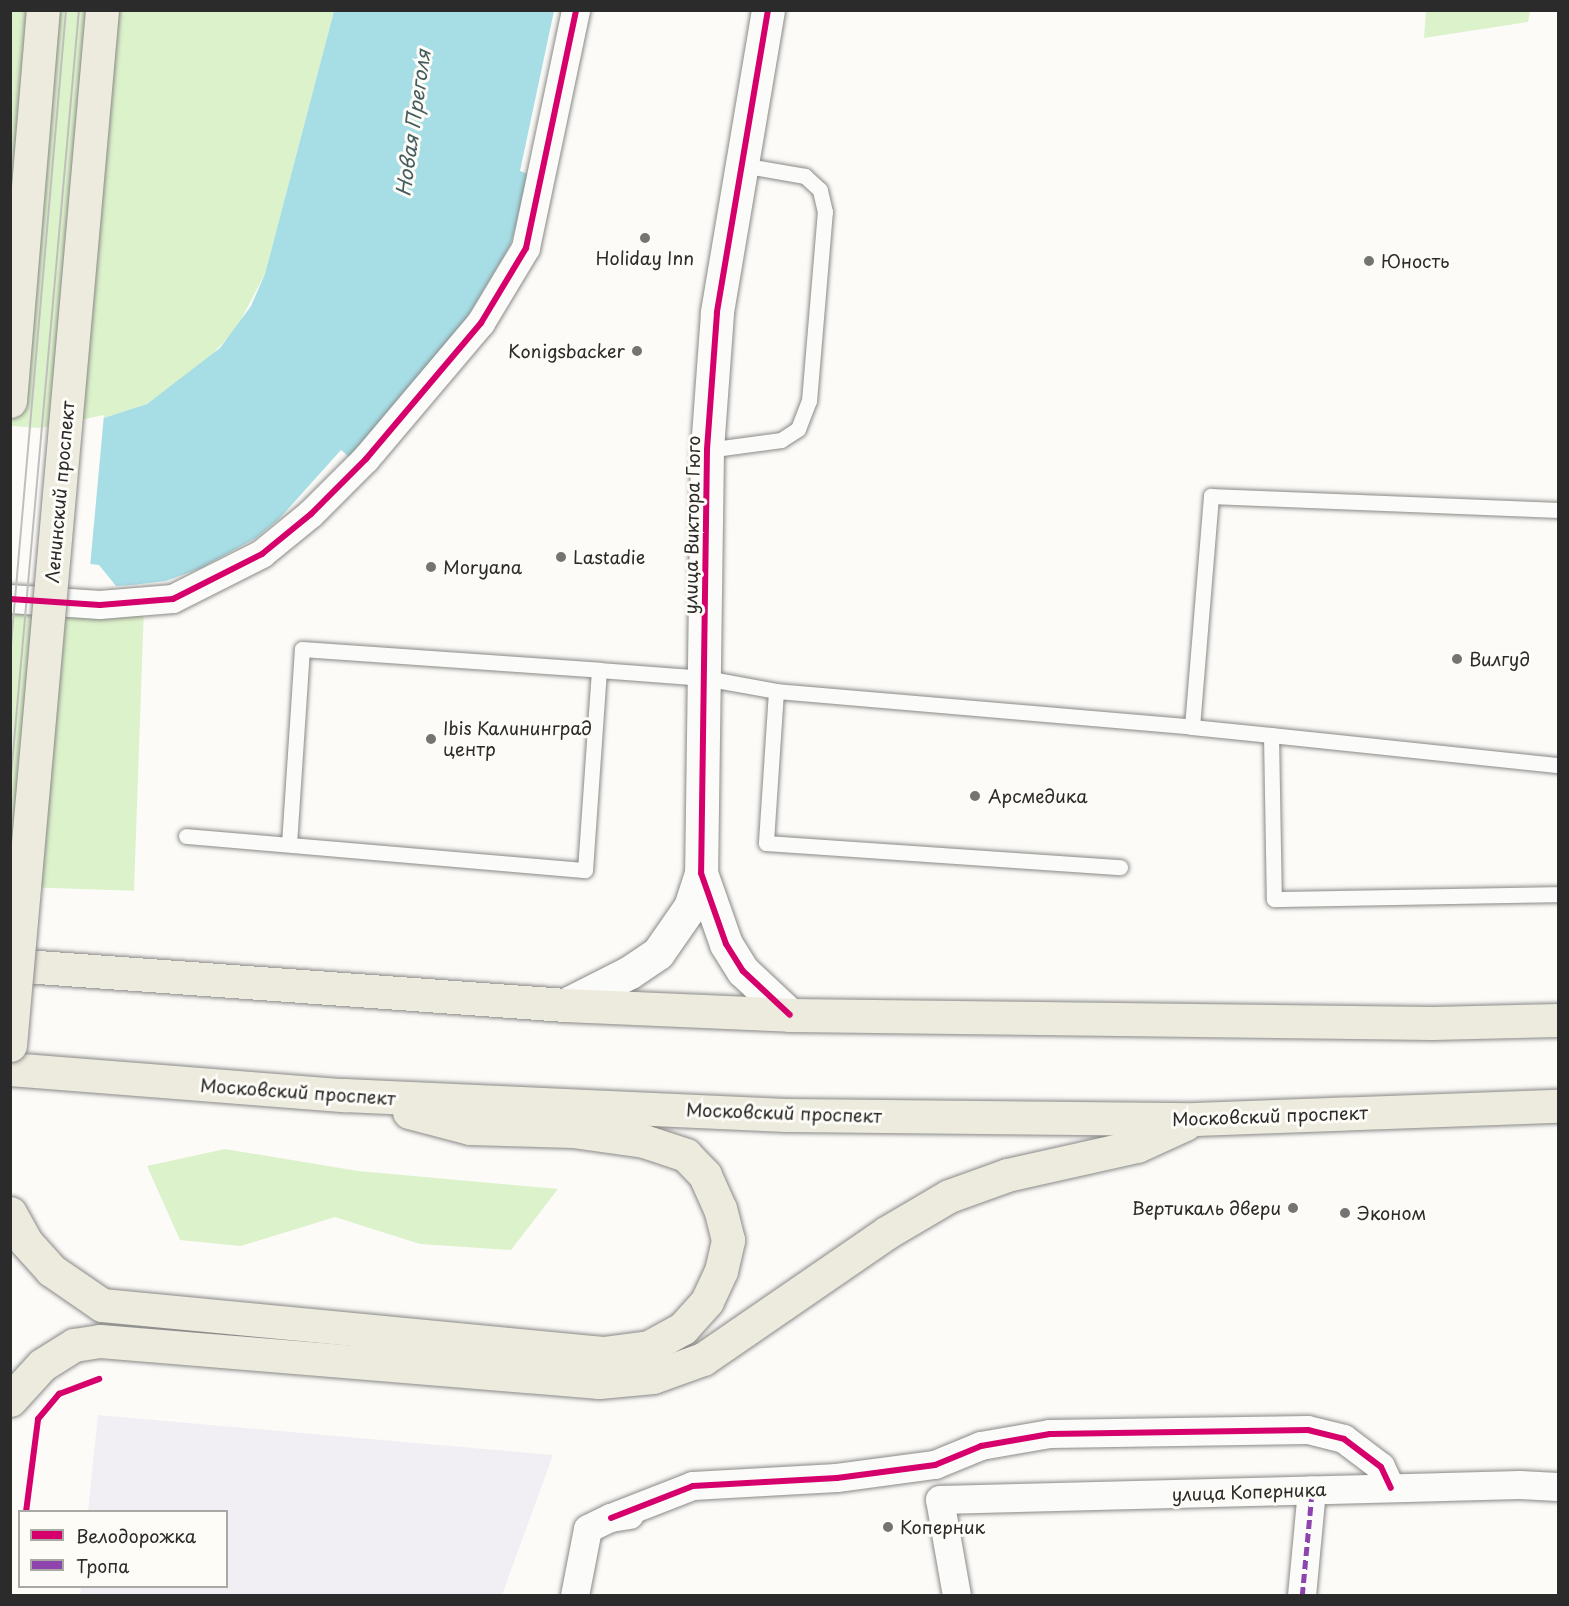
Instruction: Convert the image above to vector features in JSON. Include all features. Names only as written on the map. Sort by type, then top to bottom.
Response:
[{"type":"main road","points":[[10,400],[43,10]]},
{"type":"main road","name":"Ленинский проспект","points":[[10,1045],[102,10]]},
{"type":"main road","points":[[10,965],[565,1005],[790,1015],[1432,1023],[1558,1020]]},
{"type":"main road","name":"Московский проспект","points":[[10,1068],[344,1095],[786,1115],[1195,1119],[1558,1106]]},
{"type":"main road","points":[[10,1213],[26,1242],[51,1270],[102,1305],[603,1353],[649,1347],[683,1328],[707,1301],[721,1271],[728,1240],[720,1209],[705,1175],[686,1155],[644,1141],[573,1131],[470,1128],[344,1095]]},
{"type":"main road","points":[[10,1400],[42,1365],[74,1345],[100,1341],[599,1382],[653,1377],[703,1359],[886,1233],[949,1196],[1007,1175],[1137,1146],[1195,1119]]},
{"type":"street","name":"улица Виктора Гюго","points":[[768,10],[717,312],[707,450],[701,873],[708,902],[731,953],[743,971],[790,1015]]},
{"type":"street","points":[[10,599],[100,606],[173,599],[262,554],[311,514],[366,459],[481,322],[526,248],[576,13]]},
{"type":"street","name":"улица Виктора Гюго","points":[[565,1005],[630,972],[658,952],[690,907],[701,873]]},
{"type":"street","points":[[575,1596],[588,1529],[693,1486],[837,1478],[935,1466],[981,1446],[1050,1434],[1308,1430],[1344,1439],[1381,1467],[1390,1488]]},
{"type":"street","name":"улица Коперника","points":[[957,1596],[940,1500],[1390,1488],[1558,1487]]},
{"type":"street","points":[[1302,1596],[1312,1490]]},
{"type":"street","points":[[611,1518],[680,1507]]},
{"type":"lane","name":"улица Виктора Гюго","points":[[707,450],[781,440],[798,429],[809,401],[825,213],[820,190],[805,176],[741,165]]},
{"type":"lane","points":[[1192,727],[1211,496],[1558,510]]},
{"type":"lane","points":[[289,844],[302,649],[705,678],[776,691],[1192,727],[1558,765]]},
{"type":"lane","points":[[186,836],[585,870],[599,670]]},
{"type":"lane","points":[[776,691],[766,843],[1120,867]]},
{"type":"lane","points":[[1271,735],[1274,899],[1558,894]]},
{"type":"shaded area","points":[[98,1415],[553,1455],[502,1595],[80,1595],[81,1588],[228,1588],[228,1510],[88,1510]]},
{"type":"green space","points":[[1426,10],[1530,11],[1528,22],[1424,38]]},
{"type":"green space","points":[[10,11],[334,11],[265,274],[236,329],[202,365],[147,404],[82,425],[41,431],[11,429]]},
{"type":"green space","points":[[10,600],[144,605],[134,891],[10,886]]},
{"type":"green space","points":[[225,1149],[358,1171],[558,1189],[511,1250],[420,1244],[335,1217],[241,1246],[180,1240],[147,1166]]},
{"type":"water","name":"Новая Преголя","points":[[334,11],[554,11],[520,171],[531,175],[510,246],[465,321],[349,457],[341,450],[279,519],[256,538],[201,568],[166,581],[132,585],[116,586],[99,565],[11,555],[10,429],[41,431],[82,425],[147,404],[220,348],[251,306],[265,274]]},
{"type":"pier","points":[[104,415],[90,567],[10,558],[10,426],[41,428]]},
{"type":"tram line","points":[[10,657],[66,10]]},
{"type":"tram line","points":[[10,787],[79,10]]},
{"type":"marked path","points":[[1302,1596],[1312,1490]]},
{"type":"cycle path","points":[[10,599],[100,605],[173,599],[262,554],[311,514],[366,459],[481,323],[526,248],[576,10]]},
{"type":"cycle path","points":[[768,10],[717,313],[707,450],[701,873],[726,944],[743,971],[790,1015]]},
{"type":"cycle path","points":[[26,1510],[38,1419],[59,1394],[99,1379]]},
{"type":"cycle path","points":[[611,1518],[693,1486],[837,1478],[935,1465],[981,1446],[1050,1434],[1308,1430],[1344,1439],[1381,1467],[1391,1488]]},
{"type":"place","name":"Holiday Inn","points":[[645,238]]},
{"type":"place","name":"Юность","points":[[1369,261]]},
{"type":"place","name":"Konigsbacker","points":[[637,351]]},
{"type":"place","name":"Lastadie","points":[[561,557]]},
{"type":"place","name":"Moryana","points":[[431,567]]},
{"type":"place","name":"Вилгуд","points":[[1457,659]]},
{"type":"place","name":"Ibis Калининград центр","points":[[431,739]]},
{"type":"place","name":"Арсмедика","points":[[975,796]]},
{"type":"place","name":"Вертикаль двери","points":[[1293,1208]]},
{"type":"place","name":"Эконом","points":[[1345,1213]]},
{"type":"place","name":"Коперник","points":[[888,1527]]}]
